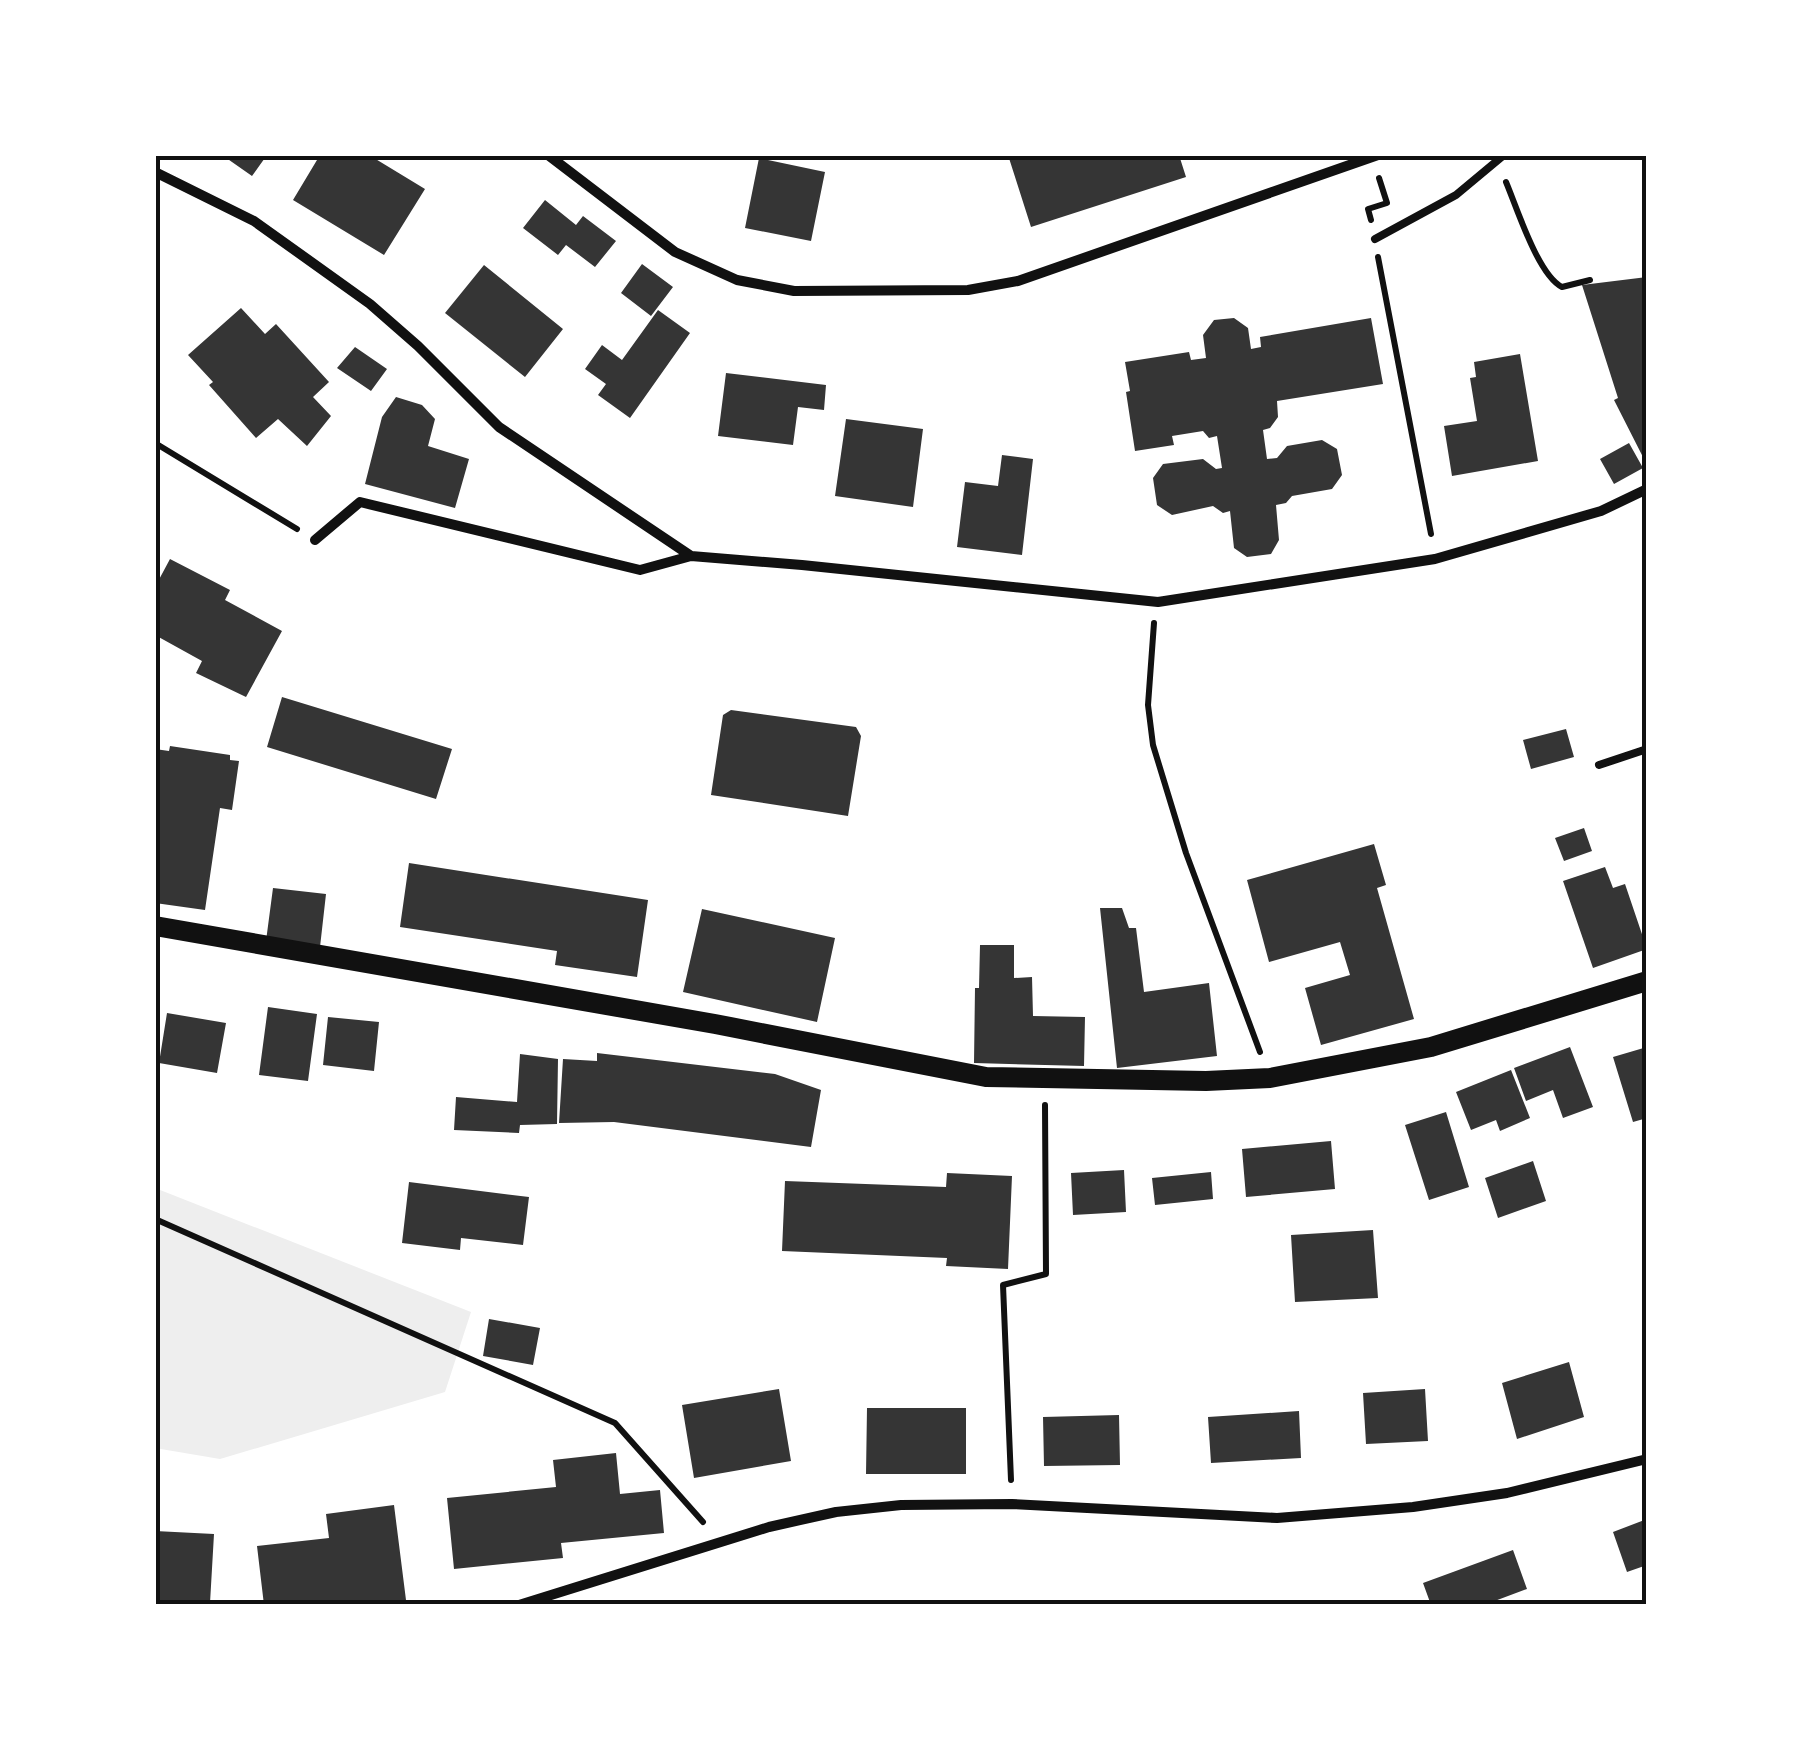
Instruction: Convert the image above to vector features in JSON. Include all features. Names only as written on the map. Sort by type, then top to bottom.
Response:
[{"type":"main road","points":[[155,926],[715,1024],[967,1075],[1045,1079],[1206,1082],[1270,1078],[1431,1047],[1647,980]]},
{"type":"street","points":[[548,155],[675,252],[737,280],[794,291],[968,290],[1018,280],[1375,156]]},
{"type":"street","points":[[155,172],[269,231],[370,304],[499,427],[691,556]]},
{"type":"street","points":[[315,540],[360,502],[640,570],[691,556],[1158,602],[1435,560],[1601,511],[1647,489]]},
{"type":"street","points":[[518,1605],[720,1542],[836,1512],[901,1505],[1012,1504],[1277,1518],[1413,1507],[1506,1493],[1647,1458]]},
{"type":"lane","points":[[1375,239],[1456,195],[1501,159]]},
{"type":"lane","points":[[1599,764],[1647,749]]},
{"type":"path","points":[[1375,156],[1387,203],[1368,209],[1432,534]]},
{"type":"path","points":[[1501,159],[1544,268],[1554,283],[1562,287],[1590,280]]},
{"type":"path","points":[[155,442],[315,540]]},
{"type":"path","points":[[1154,622],[1148,705],[1153,745],[1186,853],[1270,1078]]},
{"type":"path","points":[[1012,1504],[1003,1286],[1046,1274],[1045,1079]]},
{"type":"path","points":[[155,1220],[615,1424],[720,1542]]},
{"type":"shaded area","points":[[155,1188],[471,1312],[445,1392],[220,1459],[155,1448]]},
{"type":"building","points":[[222,155],[267,155],[252,176]]},
{"type":"building","points":[[320,155],[369,155],[425,189],[384,255],[293,200]]},
{"type":"building","points":[[1008,155],[1179,155],[1186,177],[1031,227]]},
{"type":"building","points":[[759,158],[825,172],[811,241],[745,228]]},
{"type":"building","points":[[545,200],[576,225],[583,216],[616,241],[595,267],[566,245],[558,255],[523,228]]},
{"type":"building","points":[[642,264],[673,287],[651,316],[621,293]]},
{"type":"building","points":[[484,265],[563,329],[525,377],[445,313]]},
{"type":"building","points":[[1647,277],[1647,465],[1614,400],[1618,398],[1582,285]]},
{"type":"building","points":[[241,308],[265,334],[276,324],[329,382],[313,397],[331,416],[307,446],[278,419],[256,438],[188,355]]},
{"type":"building","points":[[658,310],[690,333],[630,418],[598,395],[606,384],[585,369],[602,345],[622,360]]},
{"type":"building","points":[[1234,318],[1248,328],[1251,349],[1261,347],[1260,337],[1371,318],[1383,384],[1277,401],[1278,417],[1270,428],[1263,430],[1267,459],[1277,458],[1287,446],[1322,440],[1337,449],[1342,475],[1332,489],[1292,496],[1286,503],[1276,505],[1279,540],[1271,554],[1247,557],[1234,548],[1230,511],[1223,513],[1213,506],[1172,515],[1157,505],[1153,478],[1163,464],[1203,459],[1216,469],[1222,468],[1217,436],[1209,438],[1203,431],[1172,436],[1174,445],[1135,451],[1126,392],[1130,391],[1125,362],[1189,352],[1191,360],[1206,358],[1203,335],[1214,320]]},
{"type":"building","points":[[355,347],[387,369],[371,391],[337,368]]},
{"type":"building","points":[[1520,354],[1538,461],[1452,476],[1444,426],[1477,421],[1470,378],[1476,377],[1474,362]]},
{"type":"building","points":[[726,373],[826,385],[824,410],[798,407],[793,445],[718,436]]},
{"type":"building","points":[[396,397],[422,405],[435,419],[428,446],[469,459],[455,508],[365,484],[382,417]]},
{"type":"building","points":[[846,419],[923,429],[913,507],[835,496]]},
{"type":"building","points":[[1629,443],[1643,468],[1614,484],[1600,459]]},
{"type":"building","points":[[1002,455],[1033,459],[1022,555],[957,547],[965,482],[998,486]]},
{"type":"building","points":[[170,559],[230,590],[225,600],[282,631],[246,697],[196,673],[202,661],[155,635],[155,587]]},
{"type":"building","points":[[282,697],[452,749],[436,799],[267,747]]},
{"type":"building","points":[[731,710],[856,727],[861,736],[848,816],[711,795],[723,715]]},
{"type":"building","points":[[1566,729],[1574,757],[1531,769],[1523,740]]},
{"type":"building","points":[[170,746],[230,755],[230,760],[239,761],[232,810],[220,808],[205,910],[155,903],[155,841],[160,803],[155,802],[155,749],[169,751]]},
{"type":"building","points":[[1584,828],[1592,851],[1564,861],[1555,838]]},
{"type":"building","points":[[1374,844],[1386,885],[1377,888],[1414,1019],[1321,1045],[1305,988],[1350,975],[1340,942],[1269,962],[1247,880]]},
{"type":"building","points":[[409,863],[648,900],[637,977],[555,965],[557,951],[400,927]]},
{"type":"building","points":[[1605,867],[1613,888],[1625,884],[1647,949],[1593,968],[1563,881]]},
{"type":"building","points":[[273,888],[326,894],[320,947],[266,941]]},
{"type":"building","points":[[1100,908],[1122,908],[1129,928],[1136,928],[1144,992],[1209,983],[1217,1056],[1117,1068]]},
{"type":"building","points":[[702,909],[835,938],[817,1022],[683,992]]},
{"type":"building","points":[[980,945],[1014,945],[1014,978],[1032,977],[1033,1016],[1085,1017],[1084,1066],[974,1063]]},
{"type":"building","points":[[268,1007],[317,1014],[308,1081],[259,1075]]},
{"type":"building","points":[[167,1013],[226,1023],[217,1073],[159,1063]]},
{"type":"building","points":[[328,1017],[379,1022],[374,1071],[323,1065]]},
{"type":"building","points":[[1570,1047],[1593,1107],[1563,1118],[1553,1090],[1526,1101],[1514,1068]]},
{"type":"building","points":[[1647,1047],[1647,1118],[1633,1122],[1613,1057]]},
{"type":"building","points":[[597,1053],[775,1074],[821,1090],[811,1147],[614,1122],[559,1123],[563,1059],[597,1061]]},
{"type":"building","points":[[520,1054],[558,1059],[557,1124],[520,1125],[519,1133],[454,1130],[456,1097],[517,1102]]},
{"type":"building","points":[[1511,1070],[1530,1118],[1500,1131],[1496,1120],[1471,1130],[1456,1092]]},
{"type":"building","points":[[1446,1112],[1469,1187],[1429,1200],[1405,1125]]},
{"type":"building","points":[[1331,1141],[1335,1189],[1246,1197],[1242,1149]]},
{"type":"building","points":[[1533,1161],[1546,1201],[1498,1218],[1485,1178]]},
{"type":"building","points":[[1124,1170],[1126,1212],[1073,1215],[1071,1173]]},
{"type":"building","points":[[1211,1172],[1213,1199],[1155,1205],[1152,1178]]},
{"type":"building","points":[[947,1173],[1012,1176],[1008,1269],[946,1266],[947,1258],[782,1251],[785,1181],[946,1187]]},
{"type":"building","points":[[409,1182],[529,1197],[523,1245],[461,1238],[460,1250],[402,1243]]},
{"type":"building","points":[[1373,1230],[1378,1298],[1295,1302],[1291,1235]]},
{"type":"building","points":[[489,1319],[540,1328],[533,1365],[483,1356]]},
{"type":"building","points":[[1569,1362],[1584,1417],[1517,1439],[1502,1383]]},
{"type":"building","points":[[779,1389],[791,1461],[694,1478],[682,1405]]},
{"type":"building","points":[[1425,1389],[1428,1441],[1366,1444],[1363,1393]]},
{"type":"building","points":[[867,1408],[966,1408],[966,1474],[866,1474]]},
{"type":"building","points":[[1299,1411],[1301,1458],[1211,1463],[1208,1417]]},
{"type":"building","points":[[1119,1415],[1120,1465],[1044,1466],[1043,1417]]},
{"type":"building","points":[[616,1453],[620,1494],[660,1490],[664,1533],[561,1543],[563,1558],[454,1569],[447,1498],[556,1487],[553,1460]]},
{"type":"building","points":[[394,1505],[406,1600],[361,1605],[264,1605],[257,1546],[329,1538],[326,1514]]},
{"type":"building","points":[[1647,1519],[1647,1565],[1627,1572],[1613,1532]]},
{"type":"building","points":[[155,1531],[214,1534],[210,1603],[155,1600]]},
{"type":"building","points":[[1513,1550],[1527,1589],[1484,1605],[1431,1605],[1423,1583]]}]
